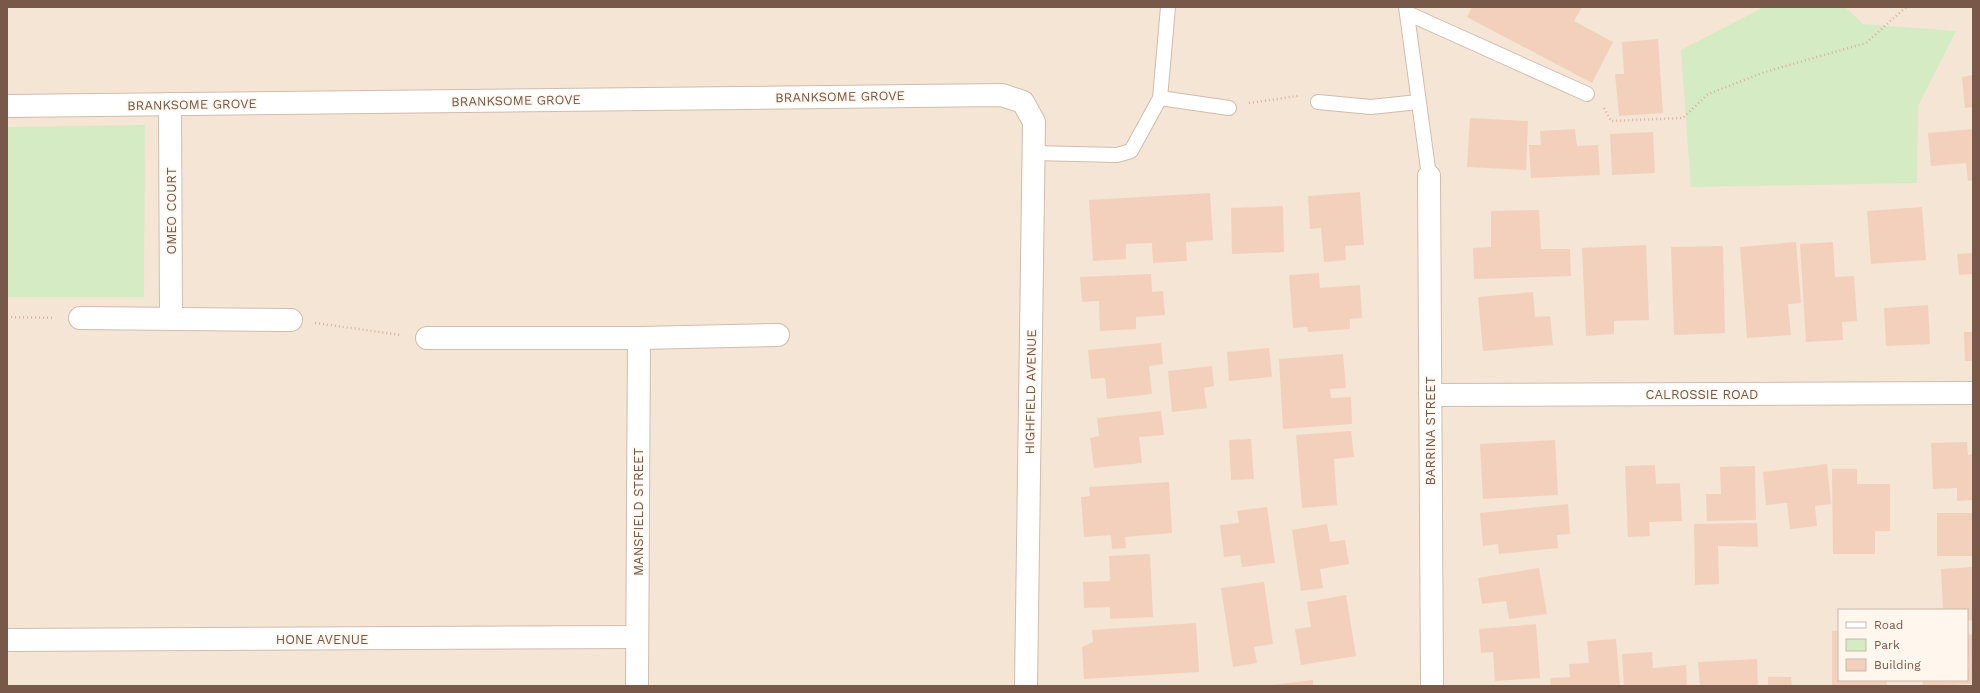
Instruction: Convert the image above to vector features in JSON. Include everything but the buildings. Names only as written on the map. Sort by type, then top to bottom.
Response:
[{"type":"street","name":"BRANKSOME GROVE","points":[[7,106],[1002,94],[1023,102]]},
{"type":"street","name":"HIGHFIELD AVENUE","points":[[1023,102],[1034,122],[1026,686]]},
{"type":"street","name":"OMEO COURT","points":[[170,104],[171,319]]},
{"type":"street","name":"BARRINA STREET","points":[[1429,176],[1432,686]]},
{"type":"street","points":[[80,318],[291,320]]},
{"type":"street","points":[[427,338],[639,338],[778,335]]},
{"type":"street","name":"MANSFIELD STREET","points":[[637,686],[639,338]]},
{"type":"street","name":"CALROSSIE ROAD","points":[[1430,395],[1973,393]]},
{"type":"street","name":"HONE AVENUE","points":[[7,640],[637,637]]},
{"type":"lane","points":[[1033,153],[1117,155],[1131,151],[1160,98],[1168,7]]},
{"type":"lane","points":[[1407,10],[1586,94]]},
{"type":"lane","points":[[1407,10],[1429,176]]},
{"type":"lane","points":[[1160,98],[1229,108]]},
{"type":"lane","points":[[1318,102],[1371,108],[1418,102]]},
{"type":"path","points":[[1586,94],[1601,104],[1611,121],[1684,118],[1708,94],[1765,72],[1866,43],[1906,7]]},
{"type":"path","points":[[1229,108],[1296,95],[1318,102]]},
{"type":"path","points":[[7,317],[80,318]]},
{"type":"path","points":[[291,320],[427,338]]},
{"type":"shaded area","points":[[7,7],[1973,7],[1973,686],[7,686]]},
{"type":"green space","points":[[1764,7],[1845,7],[1863,24],[1956,31],[1918,106],[1917,183],[1691,187],[1681,50]]},
{"type":"green space","points":[[145,125],[144,297],[7,297],[7,127]]}]
